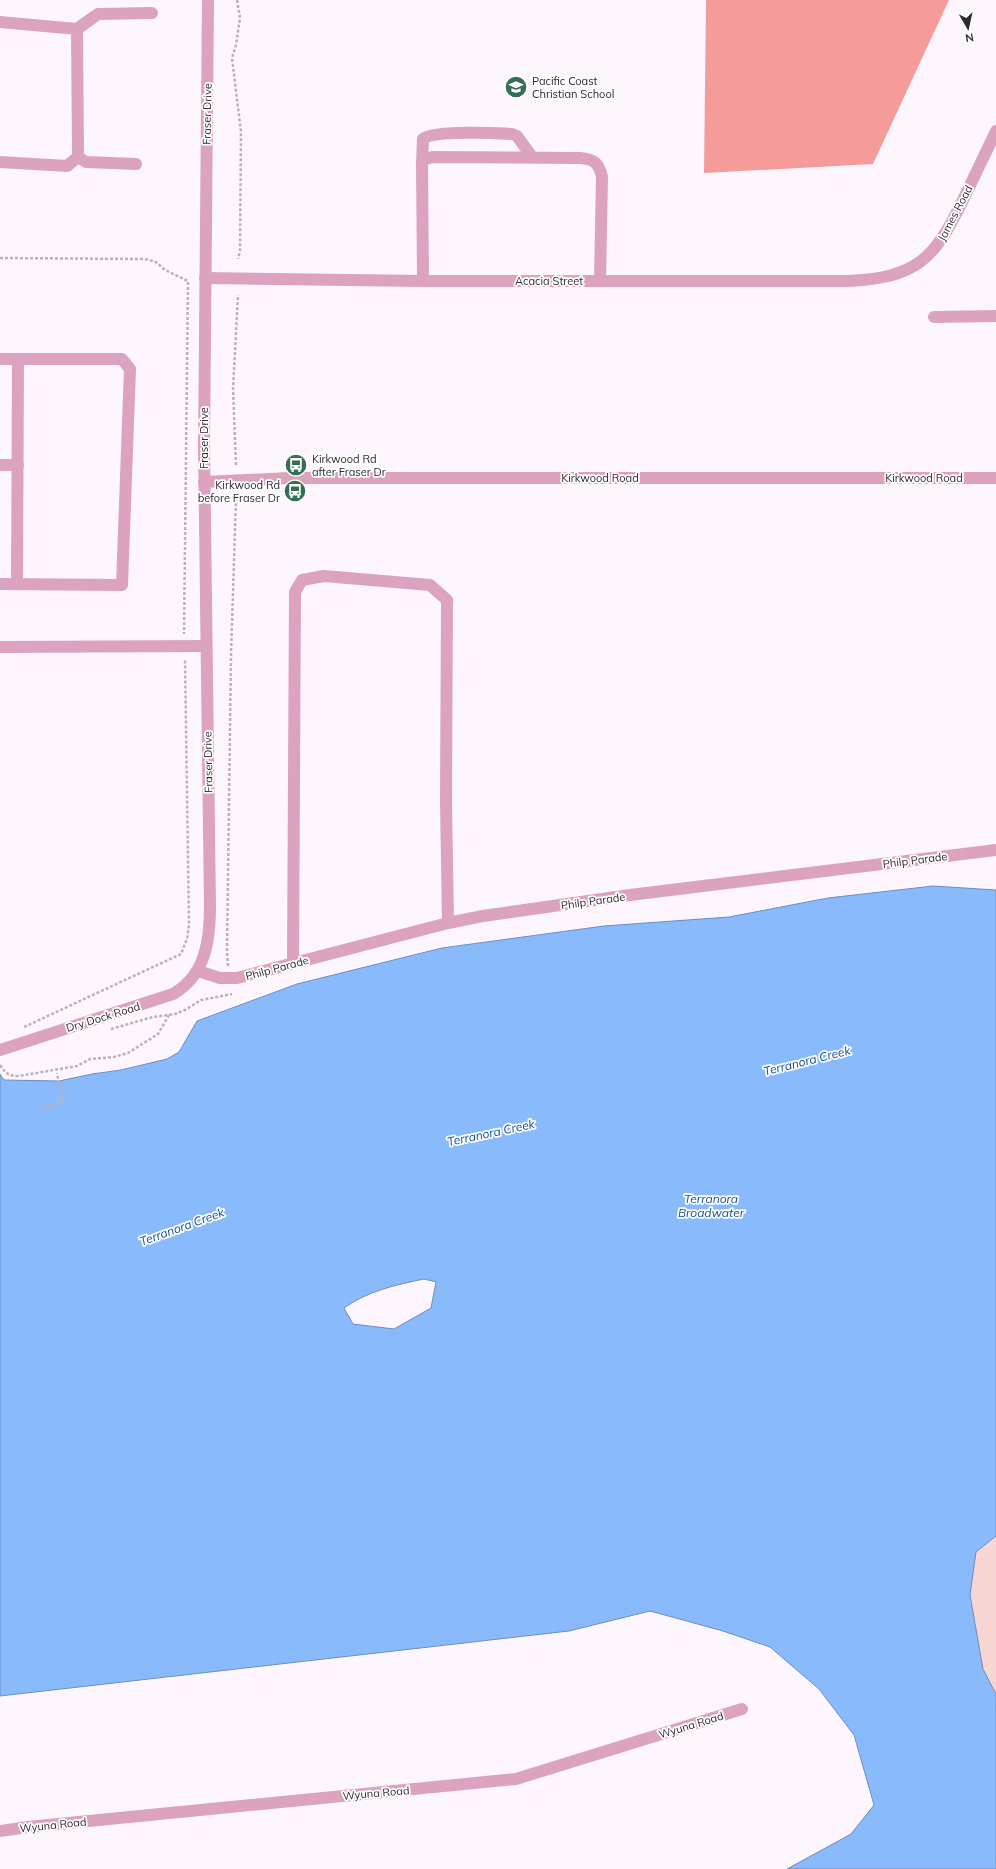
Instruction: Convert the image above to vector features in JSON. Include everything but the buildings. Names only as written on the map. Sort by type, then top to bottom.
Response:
[{"type":"street","name":"Fraser Drive","points":[[198,971],[205,953],[210,913],[204,482],[208,0]]},
{"type":"street","points":[[0,22],[76,29],[98,14],[152,13]]},
{"type":"street","points":[[76,29],[78,158]]},
{"type":"street","name":"James Road","points":[[892,275],[912,267],[922,261],[932,253],[942,240],[996,131]]},
{"type":"street","points":[[423,281],[423,139],[426,136],[443,133],[512,134],[516,136],[532,157]]},
{"type":"street","points":[[422,164],[424,160],[432,157],[587,158],[596,162],[599,167],[602,183],[600,281]]},
{"type":"street","points":[[0,162],[67,166],[78,158]]},
{"type":"street","points":[[78,158],[86,162],[136,164]]},
{"type":"street","name":"Acacia Street","points":[[205,278],[423,281],[847,281],[876,279],[892,275]]},
{"type":"street","points":[[934,316],[996,316]]},
{"type":"street","points":[[0,359],[122,359],[130,369],[122,584],[0,584]]},
{"type":"street","points":[[18,359],[18,584]]},
{"type":"street","points":[[0,465],[18,465]]},
{"type":"street","name":"Kirkwood Road","points":[[204,482],[289,478],[996,478]]},
{"type":"street","points":[[293,963],[295,592],[302,580],[324,576],[430,585],[447,600],[446,801],[448,923]]},
{"type":"street","points":[[0,647],[206,646]]},
{"type":"street","name":"Philp Parade","points":[[198,971],[214,977],[228,979],[244,977],[448,923],[483,916],[630,895],[996,850]]},
{"type":"street","name":"Dry Dock Road","points":[[0,1050],[167,997],[183,987],[198,971]]},
{"type":"street","name":"Wyuna Road","points":[[0,1831],[36,1826],[516,1779],[742,1709]]},
{"type":"path","points":[[237,0],[240,18],[236,45],[232,58],[241,132],[240,251],[238,259]]},
{"type":"path","points":[[0,258],[145,259],[156,262],[166,270],[188,281],[184,646],[189,925],[184,948],[181,954],[18,1030]]},
{"type":"path","points":[[236,465],[233,389],[238,295]]},
{"type":"path","points":[[229,968],[226,951],[231,655],[236,498]]},
{"type":"path","points":[[0,1065],[5,1073],[11,1076],[19,1076],[77,1066],[90,1059],[114,1057],[128,1053],[140,1047],[158,1034],[170,1015]]},
{"type":"path","points":[[42,1107],[62,1104],[57,1073]]},
{"type":"shaded area","points":[[706,0],[949,0],[873,164],[704,173]]},
{"type":"shaded area","points":[[996,1536],[996,1694],[983,1669],[970,1595],[976,1552]]},
{"type":"water","name":"Terranora Broadwater","points":[[933,886],[996,890],[996,1536],[976,1552],[970,1595],[983,1669],[996,1694],[996,1869],[787,1869],[851,1834],[874,1805],[854,1735],[819,1689],[770,1647],[723,1631],[650,1611],[569,1631],[0,1696],[0,1074],[4,1080],[59,1081],[121,1070],[167,1059],[179,1052],[197,1021],[297,984],[442,948],[604,926],[729,917],[828,898]],"holes":[[[424,1279],[436,1282],[431,1308],[394,1329],[353,1324],[344,1308],[363,1297],[392,1286]]]},
{"type":"place","name":"Pacific Coast Christian School","points":[[516,87]]},
{"type":"place","name":"Kirkwood Rd after Fraser Dr","points":[[296,465]]},
{"type":"place","name":"Kirkwood Rd before Fraser Dr","points":[[295,491]]},
{"type":"water label","name":"Terranora Creek","points":[[807,1061]]},
{"type":"water label","name":"Terranora Creek","points":[[491,1133]]},
{"type":"water label","name":"Terranora Creek","points":[[182,1227]]}]
